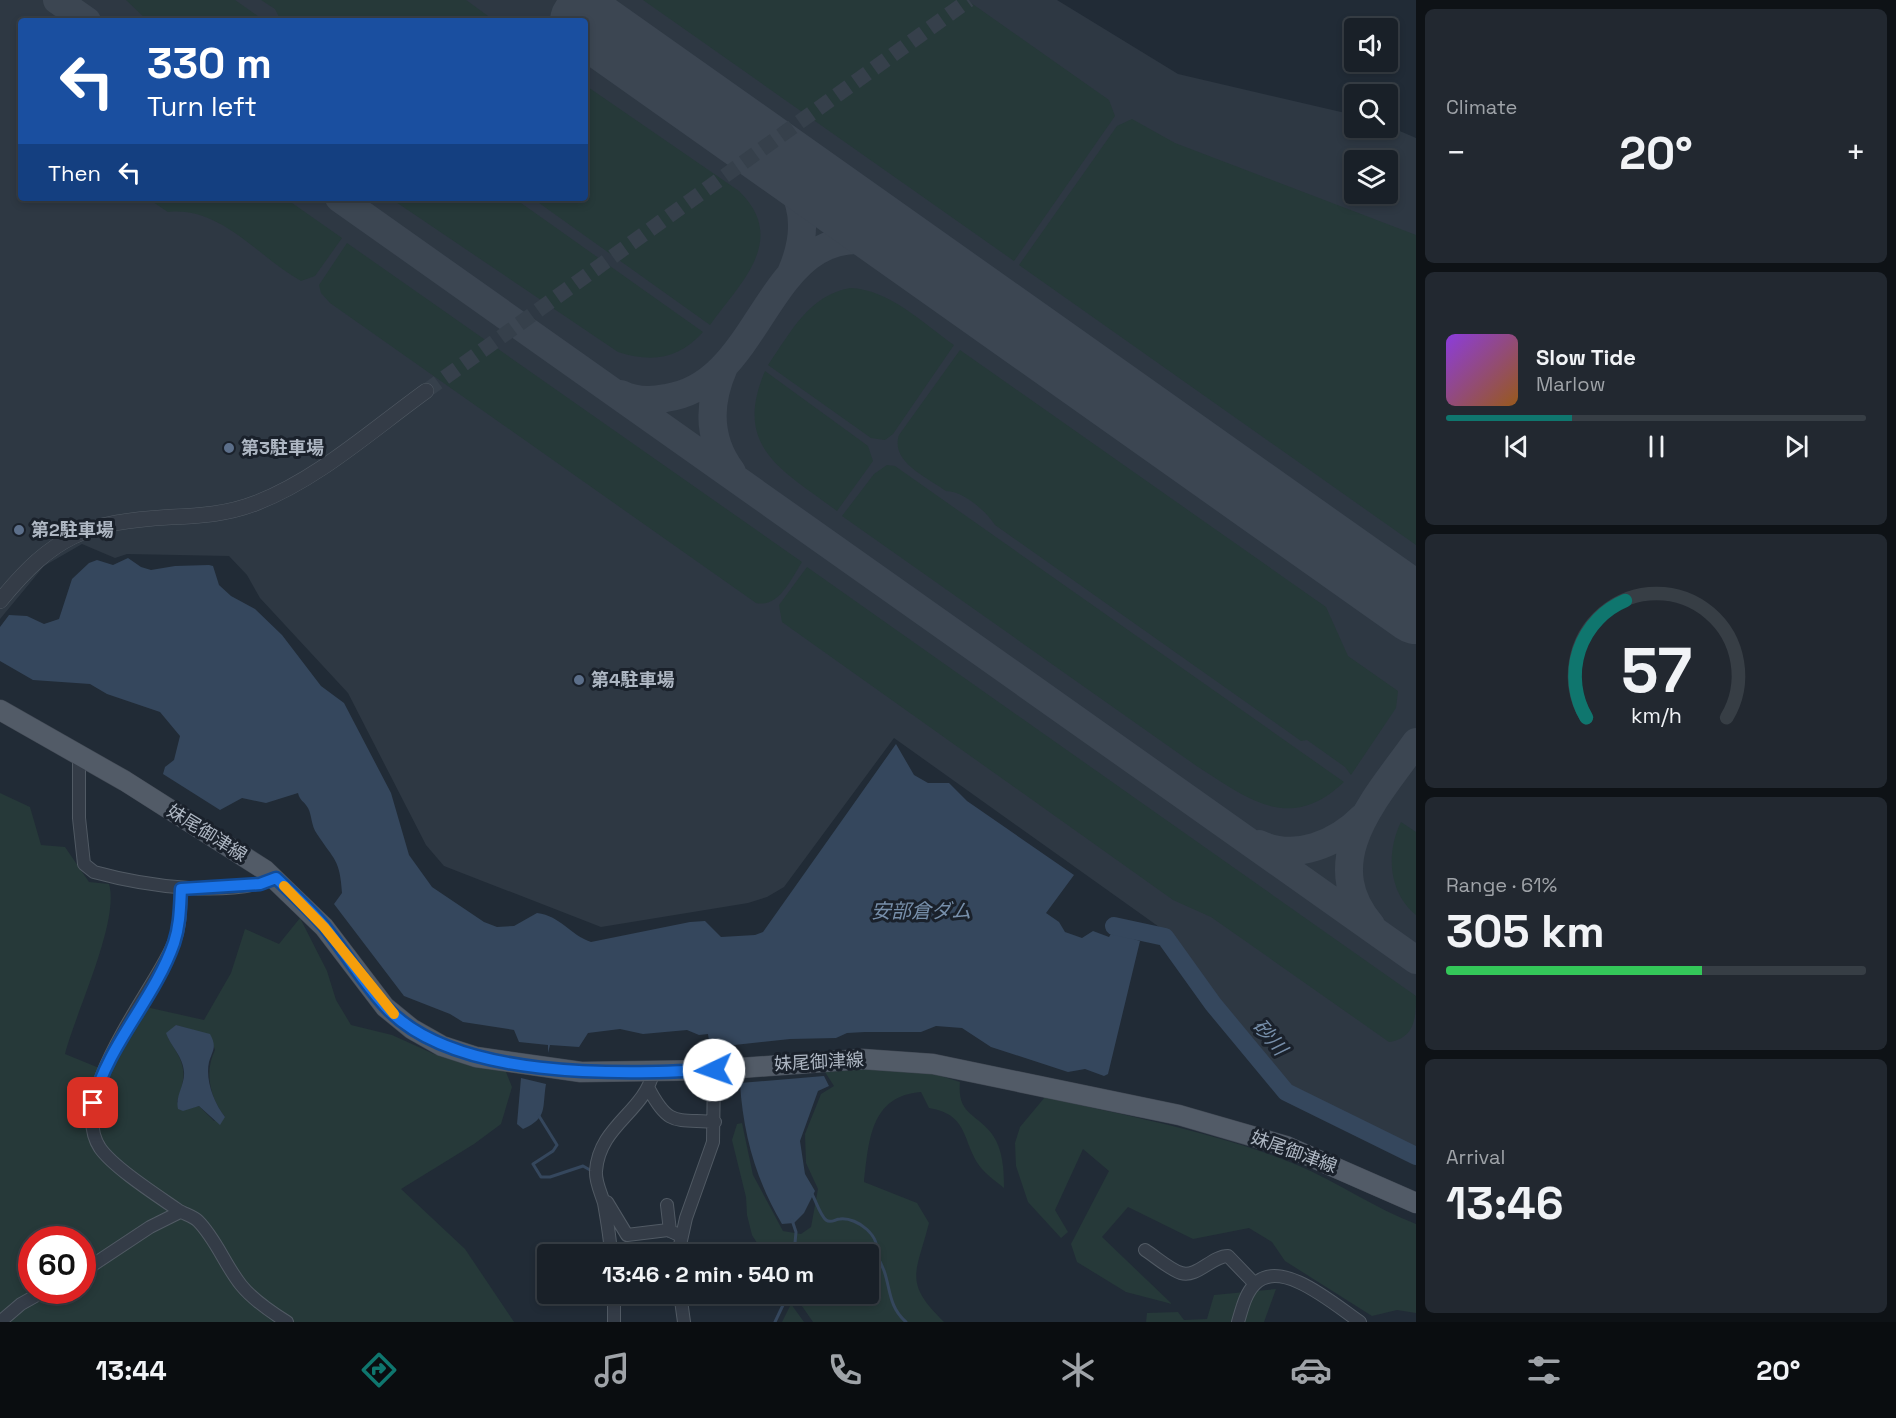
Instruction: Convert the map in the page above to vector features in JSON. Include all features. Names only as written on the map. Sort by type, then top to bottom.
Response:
[{"type":"main road","name":"妹尾御津線","points":[[1,710],[79,754],[276,878],[324,927],[385,1006],[412,1029],[442,1046],[476,1057],[651,1081],[714,1070],[862,1059],[898,1060],[977,1071],[1179,1115],[1286,1146],[1416,1203]]},
{"type":"street","points":[[0,601],[33,562],[60,541],[110,522],[209,515],[254,504],[299,482],[426,391]]},
{"type":"street","points":[[79,754],[79,818],[84,864],[94,872],[181,889],[260,884],[276,878]]},
{"type":"street","points":[[181,889],[179,924],[174,944],[114,1049],[101,1078],[93,1103],[93,1128],[101,1150],[131,1176],[180,1212],[196,1220],[251,1296],[287,1322]]},
{"type":"street","points":[[676,1233],[713,1142],[716,1122],[714,1070]]},
{"type":"street","points":[[651,1081],[661,1111],[671,1118],[716,1122]]},
{"type":"street","points":[[609,1244],[601,1193],[595,1175],[597,1162],[609,1132],[651,1081]]},
{"type":"street","points":[[601,1193],[627,1235],[676,1233]]},
{"type":"street","points":[[667,1205],[677,1244]]},
{"type":"street","points":[[96,1263],[150,1227],[180,1212]]},
{"type":"street","points":[[1145,1250],[1182,1274],[1192,1273],[1221,1256],[1228,1256],[1255,1284]]},
{"type":"street","points":[[1238,1322],[1246,1298],[1255,1284],[1270,1275],[1288,1277],[1360,1322]]},
{"type":"street","points":[[0,1322],[21,1304]]},
{"type":"street","points":[[614,1304],[614,1322]]},
{"type":"street","points":[[682,1304],[684,1322]]},
{"type":"shaded area","points":[[0,0],[1057,0],[1178,74],[1344,113],[1344,138],[1398,138],[1398,130],[1416,138],[1416,1148],[1288,1088],[1252,1046],[1169,934],[894,738],[784,887],[767,897],[748,903],[601,927],[444,866],[426,845],[348,693],[260,598],[247,575],[229,556],[127,554],[115,558],[82,544],[44,566],[0,619]]},
{"type":"shaded area","points":[[126,0],[235,0],[261,18],[145,18]]},
{"type":"shaded area","points":[[261,0],[466,0],[491,18],[280,18],[275,9]]},
{"type":"shaded area","points":[[643,0],[967,0],[1109,100],[1115,116],[1014,261]]},
{"type":"shaded area","points":[[588,87],[739,191],[753,209],[760,227],[760,244],[754,261],[746,277],[710,325],[536,201],[588,201]]},
{"type":"shaded area","points":[[1132,119],[1175,143],[1416,235],[1416,545],[1019,265],[1117,126]]},
{"type":"shaded area","points":[[152,201],[289,201],[342,238],[315,276],[301,281],[222,225],[187,212],[168,212]]},
{"type":"shaded area","points":[[394,201],[518,201],[703,332],[684,348],[664,356],[642,357],[618,352]]},
{"type":"shaded area","points":[[347,243],[802,562],[789,584],[778,597],[764,603],[756,603],[330,303],[321,293],[319,285]]},
{"type":"shaded area","points":[[850,288],[878,294],[892,301],[954,345],[893,434],[885,440],[871,438],[768,365],[793,328],[812,307],[835,292]]},
{"type":"shaded area","points":[[960,350],[1326,607],[1348,656],[1398,691],[1396,708],[1351,775],[1345,767],[1307,740],[1301,741],[995,525],[974,503],[960,494],[946,491],[905,461],[898,445],[899,435]]},
{"type":"shaded area","points":[[765,371],[868,446],[873,461],[837,511],[782,469],[768,455],[759,438],[755,420],[756,397]]},
{"type":"shaded area","points":[[887,465],[895,466],[1344,782],[1324,797],[1306,806],[1288,808],[1270,806],[1253,800],[1198,767],[842,516],[874,474]]},
{"type":"shaded area","points":[[807,567],[1416,996],[1414,1019],[1409,1031],[1398,1040],[1389,1042],[1211,917],[1173,900],[782,622],[779,605]]},
{"type":"shaded area","points":[[0,793],[30,807],[41,845],[65,847],[89,882],[109,884],[111,900],[103,944],[65,1054],[109,1072],[146,1007],[204,1020],[231,973],[245,929],[279,944],[300,918],[327,971],[336,1000],[351,1025],[392,1035],[434,1054],[506,1072],[512,1087],[501,1124],[474,1144],[401,1189],[465,1249],[514,1322],[0,1322]],"holes":[[[176,1025],[210,1035],[215,1050],[210,1067],[210,1085],[225,1117],[214,1121],[199,1106],[190,1108],[177,1102],[183,1083],[183,1068],[168,1038]]]},
{"type":"shaded area","points":[[1401,822],[1416,832],[1416,915],[1400,895],[1392,871],[1393,846]]},
{"type":"shaded area","points":[[862,1066],[922,1070],[960,1082],[961,1101],[992,1134],[999,1146],[1004,1188],[982,1169],[959,1124],[952,1117],[929,1108],[921,1092],[904,1095],[891,1102],[875,1123],[864,1182],[917,1203],[929,1223],[916,1277],[923,1297],[944,1322],[813,1322],[801,1304],[879,1304],[879,1244],[758,1244],[752,1235],[747,1215],[746,1197],[732,1140],[737,1124],[742,1123],[753,1175],[783,1231],[801,1234],[811,1227],[818,1189],[806,1163],[805,1134],[821,1094],[834,1086],[825,1072]]},
{"type":"shaded area","points":[[1045,1097],[1205,1134],[1267,1154],[1312,1172],[1416,1224],[1416,1313],[1397,1310],[1372,1316],[1285,1261],[1272,1242],[1249,1228],[1193,1239],[1128,1207],[1102,1237],[1172,1304],[1126,1292],[1077,1262],[1071,1244],[1109,1171],[1083,1149],[1055,1210],[1068,1232],[1061,1238],[1028,1202],[1016,1166],[1015,1143],[1020,1127]]},
{"type":"shaded area","points":[[1276,1289],[1264,1322],[1146,1322],[1147,1313],[1178,1312],[1184,1320],[1207,1319],[1214,1295]]},
{"type":"shaded area","points":[[791,1304],[804,1322],[782,1322]]},
{"type":"water","name":"安部倉ダム","points":[[128,558],[141,567],[151,570],[175,566],[213,566],[219,585],[231,596],[255,609],[282,635],[321,686],[344,703],[391,793],[409,855],[432,887],[484,922],[497,927],[514,926],[537,913],[553,918],[591,942],[705,921],[721,937],[755,935],[763,932],[896,744],[914,775],[928,783],[949,783],[967,801],[1074,875],[1046,913],[1059,922],[1065,932],[1082,938],[1093,931],[1109,937],[1112,932],[1140,941],[1108,1074],[1104,1076],[1085,1069],[1068,1072],[991,1047],[962,1028],[936,1026],[921,1032],[847,1033],[836,1038],[790,1039],[716,1047],[710,1047],[708,1034],[699,1035],[687,1030],[643,1034],[620,1029],[588,1033],[579,1047],[550,1045],[548,1053],[548,1045],[519,1042],[514,1030],[463,1022],[450,1014],[404,996],[334,904],[342,893],[338,866],[315,831],[307,806],[298,793],[266,803],[242,798],[220,810],[163,774],[165,767],[174,760],[180,736],[160,712],[107,694],[90,684],[33,680],[0,661],[0,627],[9,615],[27,616],[44,624],[59,619],[72,579],[89,563],[97,560],[113,565]]},
{"type":"water","points":[[176,1025],[210,1034],[212,1038],[214,1048],[209,1062],[208,1076],[214,1098],[225,1117],[220,1125],[199,1106],[183,1111],[178,1109],[177,1104],[184,1077],[183,1066],[166,1033]]},
{"type":"water","points":[[824,1076],[829,1086],[818,1091],[800,1141],[805,1174],[815,1191],[804,1213],[794,1223],[782,1224],[765,1191],[752,1156],[744,1120],[740,1083]]},
{"type":"water","points":[[521,1078],[546,1084],[544,1106],[540,1116],[537,1121],[523,1129],[517,1124]]},
{"type":"waterway","name":"砂川","points":[[1114,926],[1165,937],[1213,1004],[1286,1092],[1416,1156]]},
{"type":"waterway","points":[[539,1116],[557,1145],[553,1151],[533,1164],[541,1177],[550,1177],[583,1166],[590,1170]]},
{"type":"waterway","points":[[812,1194],[826,1220],[830,1222],[838,1219],[854,1221],[872,1235],[877,1248],[876,1255],[885,1273],[894,1307],[906,1322]]},
{"type":"waterway","points":[[792,1220],[796,1232],[795,1244]]},
{"type":"waterway","points":[[775,1322],[784,1304]]},
{"type":"taxiway","points":[[57,0],[83,18]]},
{"type":"taxiway","points":[[761,146],[785,175],[794,189],[799,204],[802,237],[791,273]]},
{"type":"taxiway","points":[[343,201],[1416,960]]},
{"type":"taxiway","points":[[621,394],[637,399],[660,399],[702,385],[730,359],[775,295],[799,266],[828,246],[866,240],[916,255]]},
{"type":"taxiway","points":[[724,367],[715,394],[713,421],[718,447],[732,472]]},
{"type":"taxiway","points":[[1408,603],[1416,612]]},
{"type":"taxiway","points":[[1371,925],[1355,900],[1349,876],[1351,852],[1359,829],[1371,806],[1416,742]]},
{"type":"taxiway","points":[[1259,844],[1287,851],[1315,847],[1341,835],[1363,817]]},
{"type":"runway","points":[[588,23],[1416,609]]},
{"type":"tunnel","points":[[426,391],[969,0]]},
{"type":"slow traffic","points":[[284,886],[324,927],[385,1006],[394,1014]]},
{"type":"place","name":"第3駐車場","points":[[229,448]]},
{"type":"place","name":"第2駐車場","points":[[19,530]]},
{"type":"place","name":"第4駐車場","points":[[579,680]]},
{"type":"route","points":[[93,1103],[114,1049],[159,974],[174,944],[179,924],[181,889],[260,884],[276,878],[324,927],[385,1006],[412,1029],[442,1046],[476,1057],[581,1072],[653,1073],[714,1070]]}]
